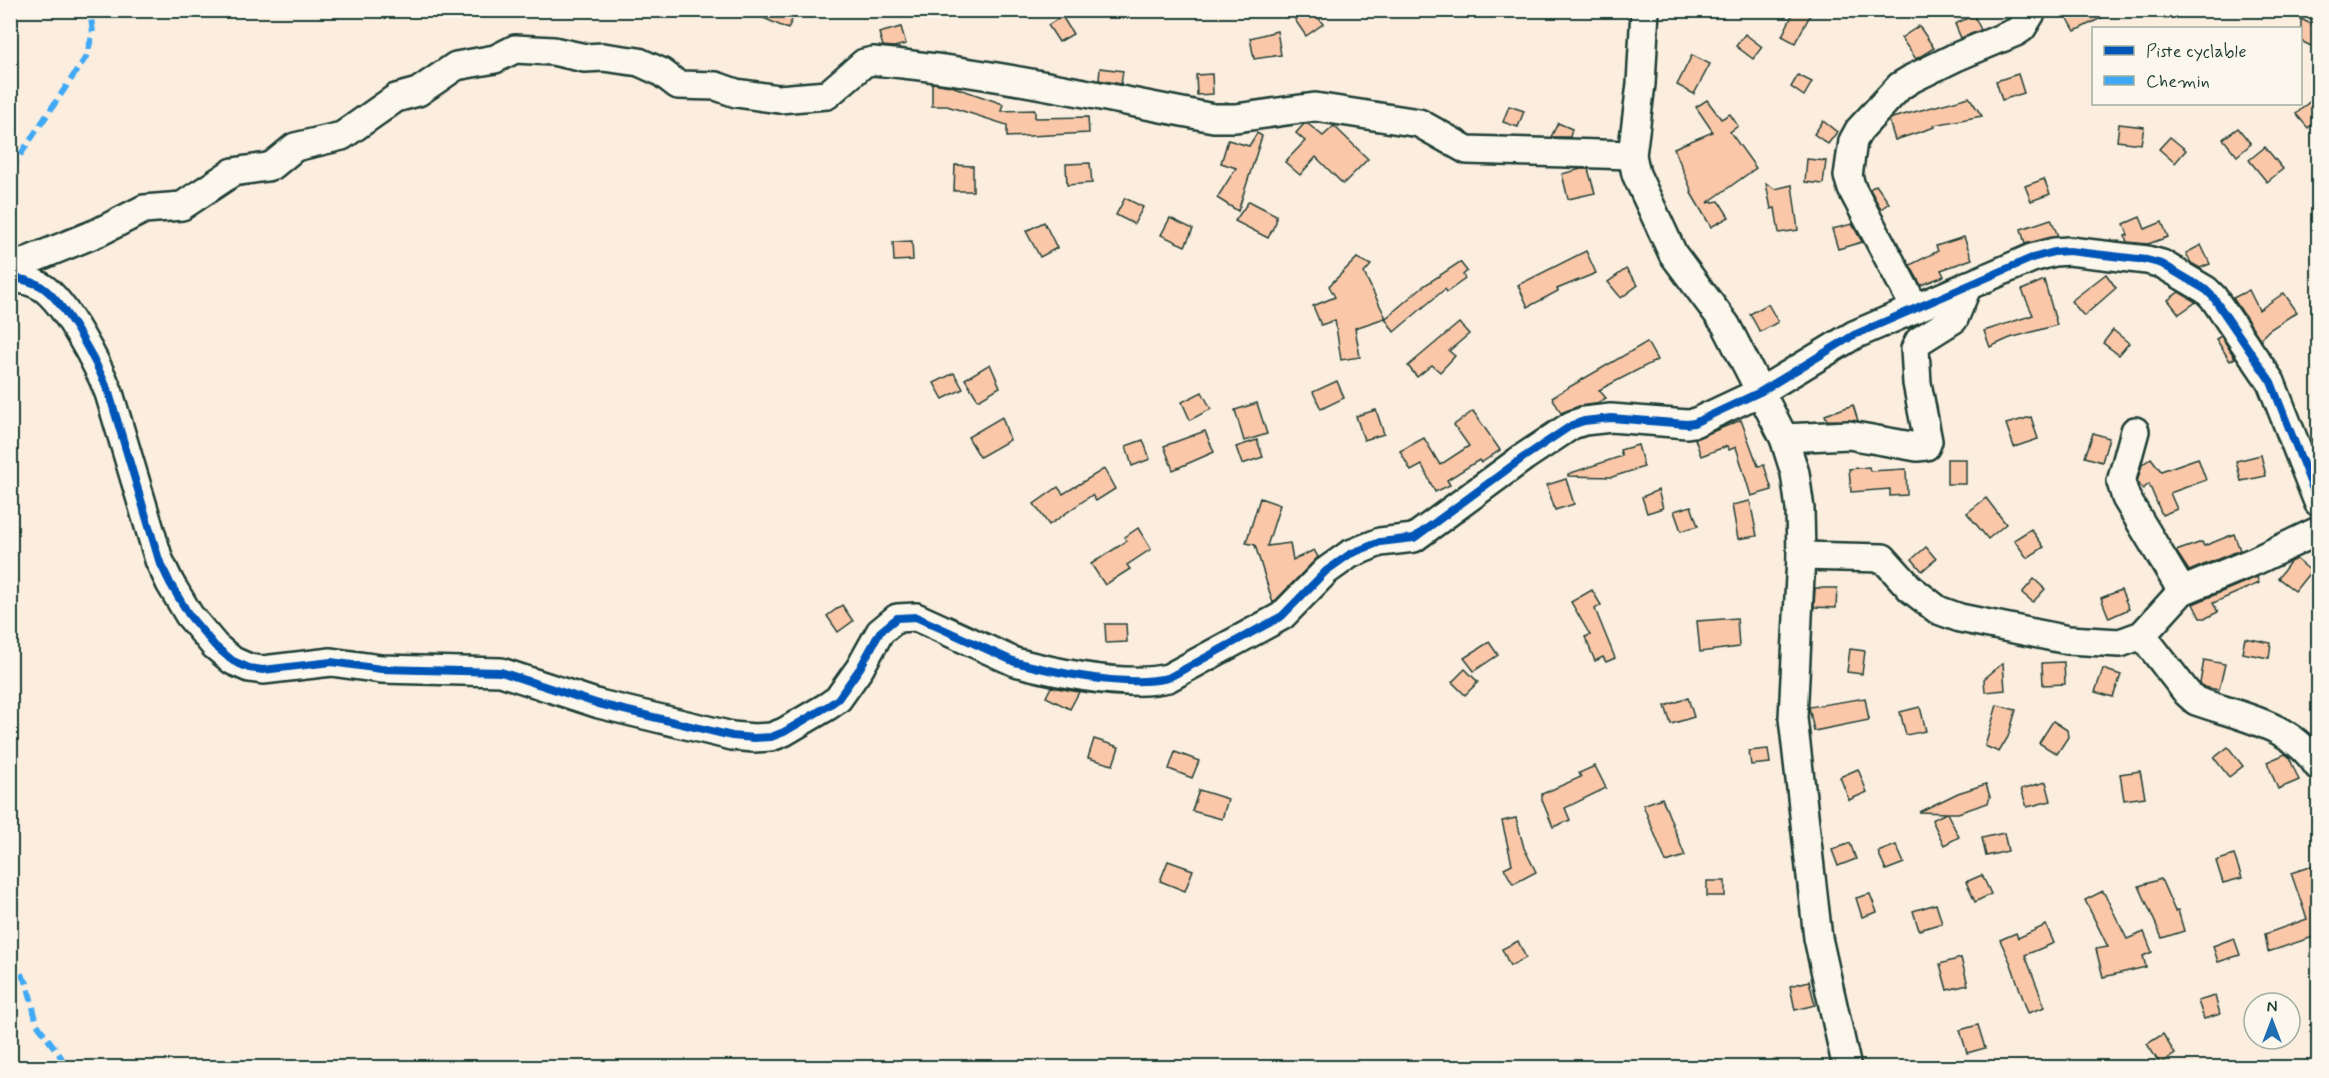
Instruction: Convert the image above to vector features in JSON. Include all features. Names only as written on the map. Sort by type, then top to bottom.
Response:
[{"type":"street","points":[[1645,10],[1641,84],[1632,155],[1636,174],[1673,254],[1726,326],[1784,438],[1795,473],[1800,510],[1801,556],[1793,718],[1818,938],[1847,1068]]},
{"type":"street","points":[[1915,308],[1852,189],[1848,176],[1853,141],[1859,130],[1900,86],[1956,57],[2016,32],[2033,10]]},
{"type":"street","points":[[10,271],[20,264],[99,232],[144,209],[182,206],[233,172],[267,167],[273,165],[295,147],[342,136],[396,98],[418,92],[456,66],[488,61],[520,48],[553,51],[585,58],[603,57],[639,62],[661,72],[678,85],[716,86],[736,93],[779,99],[827,95],[864,63],[873,61],[934,66],[1018,79],[1214,118],[1236,118],[1315,107],[1419,123],[1467,150],[1632,155]]},
{"type":"street","points":[[10,278],[41,286],[55,299],[77,332],[102,375],[109,393],[159,560],[189,615],[215,646],[233,661],[249,668],[263,670],[331,662],[381,669],[501,672],[599,704],[732,736],[771,737],[784,732],[838,699],[860,668],[880,632],[897,618],[916,617],[1015,662],[1028,665],[1096,679],[1154,681],[1168,678],[1282,616],[1326,571],[1350,554],[1374,544],[1414,538],[1524,457],[1572,425],[1584,421],[1611,418],[1694,423],[1760,392],[1854,335],[2032,258],[2054,252],[2069,251],[2147,260],[2162,264],[2206,290],[2267,376],[2319,502]]},
{"type":"street","points":[[1784,438],[1849,435],[1917,447],[1926,446],[1929,441],[1917,383],[1915,349],[1919,341],[1954,319],[1968,285]]},
{"type":"street","points":[[2135,431],[2121,482],[2126,498],[2182,591]]},
{"type":"street","points":[[1801,556],[1883,558],[1911,589],[1931,605],[1960,618],[2082,642],[2120,643],[2142,635],[2182,591],[2255,561],[2319,531]]},
{"type":"street","points":[[2142,635],[2187,693],[2196,701],[2284,732],[2309,752],[2319,766]]},
{"type":"building","points":[[746,10],[796,10],[788,29]]},
{"type":"building","points":[[1308,10],[1313,10],[1323,24],[1306,36],[1295,20]]},
{"type":"building","points":[[1795,10],[1813,10],[1795,43],[1782,36]]},
{"type":"building","points":[[2081,10],[2117,10],[2075,31],[2067,17]]},
{"type":"building","points":[[1974,15],[1981,30],[1961,38],[1955,24]]},
{"type":"building","points":[[1062,16],[1073,34],[1059,42],[1048,25]]},
{"type":"building","points":[[2301,19],[2319,28],[2319,50],[2302,42]]},
{"type":"building","points":[[1919,26],[1934,48],[1916,59],[1901,38]]},
{"type":"building","points":[[901,27],[906,44],[894,47],[883,46],[879,33]]},
{"type":"building","points":[[1277,31],[1281,55],[1254,59],[1250,38]]},
{"type":"building","points":[[1745,34],[1762,47],[1753,59],[1736,46]]},
{"type":"building","points":[[1692,55],[1710,64],[1694,94],[1677,85]]},
{"type":"building","points":[[1100,68],[1123,71],[1121,84],[1099,80]]},
{"type":"building","points":[[1212,74],[1213,94],[1197,95],[1196,75]]},
{"type":"building","points":[[2018,74],[2024,93],[2002,100],[1996,81]]},
{"type":"building","points":[[1798,75],[1812,82],[1804,96],[1791,87]]},
{"type":"building","points":[[932,83],[951,86],[1003,104],[1001,111],[1035,110],[1035,118],[1088,117],[1089,133],[1007,137],[1007,125],[947,106],[932,106]]},
{"type":"building","points":[[2319,93],[2319,118],[2308,128],[2296,114]]},
{"type":"building","points":[[1969,97],[1982,116],[1934,125],[1935,127],[1895,140],[1889,121],[1892,118]]},
{"type":"building","points":[[1707,100],[1721,119],[1730,114],[1738,126],[1730,132],[1756,168],[1707,203],[1719,201],[1729,217],[1711,227],[1691,193],[1674,148],[1713,132],[1696,107]]},
{"type":"building","points":[[1509,106],[1524,111],[1518,127],[1503,122]]},
{"type":"building","points":[[1823,121],[1837,132],[1828,144],[1814,134]]},
{"type":"building","points":[[1558,123],[1572,129],[1570,137],[1551,137]]},
{"type":"building","points":[[1304,124],[1308,124],[1323,136],[1334,126],[1368,159],[1343,184],[1316,157],[1300,175],[1285,162],[1305,141],[1296,133]]},
{"type":"building","points":[[2119,124],[2144,127],[2141,144],[2117,141]]},
{"type":"building","points":[[2238,128],[2251,144],[2237,156],[2223,139]]},
{"type":"building","points":[[1257,133],[1262,136],[1238,211],[1217,198],[1236,168],[1221,163],[1228,140],[1249,146]]},
{"type":"building","points":[[2170,137],[2186,150],[2175,163],[2159,149]]},
{"type":"building","points":[[2265,147],[2283,169],[2267,182],[2249,160]]},
{"type":"building","points":[[1807,159],[1826,161],[1823,184],[1805,182]]},
{"type":"building","points":[[1090,163],[1092,183],[1067,185],[1066,164]]},
{"type":"building","points":[[955,165],[973,166],[973,191],[954,191]]},
{"type":"building","points":[[1588,169],[1595,193],[1568,199],[1562,174]]},
{"type":"building","points":[[2044,179],[2050,194],[2031,201],[2025,186]]},
{"type":"building","points":[[1766,183],[1775,189],[1792,185],[1798,230],[1779,233],[1775,208],[1771,209]]},
{"type":"building","points":[[1876,185],[1889,203],[1881,209],[1870,189]]},
{"type":"building","points":[[1125,198],[1143,207],[1134,224],[1116,215]]},
{"type":"building","points":[[1249,201],[1276,215],[1276,222],[1268,238],[1235,221]]},
{"type":"building","points":[[2140,217],[2145,229],[2162,222],[2168,237],[2148,244],[2127,242],[2125,236],[2128,235],[2124,224]]},
{"type":"building","points":[[1170,218],[1193,229],[1185,246],[1161,235]]},
{"type":"building","points":[[2051,219],[2058,236],[2025,244],[2021,229]]},
{"type":"building","points":[[1044,222],[1057,248],[1040,257],[1026,231]]},
{"type":"building","points":[[1852,224],[1862,242],[1838,249],[1832,229]]},
{"type":"building","points":[[1964,237],[1972,259],[1941,270],[1944,276],[1921,285],[1910,265],[1938,251],[1936,246]]},
{"type":"building","points":[[912,241],[913,260],[894,261],[893,242]]},
{"type":"building","points":[[2201,245],[2210,264],[2200,268],[2191,263],[2186,253]]},
{"type":"building","points":[[1586,251],[1596,273],[1557,289],[1558,291],[1528,307],[1518,285]]},
{"type":"building","points":[[1357,258],[1371,265],[1364,273],[1386,318],[1422,287],[1460,262],[1467,271],[1463,275],[1465,279],[1447,292],[1445,289],[1394,332],[1385,318],[1355,328],[1360,357],[1341,360],[1335,320],[1321,325],[1313,306],[1335,297],[1329,286]]},
{"type":"building","points":[[1626,269],[1638,285],[1621,298],[1608,282]]},
{"type":"building","points":[[2106,274],[2116,288],[2084,316],[2071,301]]},
{"type":"building","points":[[2044,280],[2057,325],[2010,338],[1990,347],[1984,331],[2033,315],[2022,290]]},
{"type":"building","points":[[2249,290],[2259,310],[2284,293],[2297,312],[2269,330],[2260,339],[2233,298]]},
{"type":"building","points":[[2179,292],[2196,302],[2179,314],[2168,300]]},
{"type":"building","points":[[1768,304],[1778,322],[1760,332],[1750,314]]},
{"type":"building","points":[[1459,323],[1469,334],[1449,351],[1455,356],[1440,372],[1432,365],[1417,377],[1408,366]]},
{"type":"building","points":[[2113,330],[2129,343],[2119,355],[2103,343]]},
{"type":"building","points":[[2221,336],[2235,358],[2230,361],[2216,339]]},
{"type":"building","points":[[1647,342],[1657,360],[1599,390],[1606,398],[1595,404],[1579,406],[1561,413],[1552,397]]},
{"type":"building","points":[[990,364],[1000,387],[978,400],[965,379]]},
{"type":"building","points":[[954,373],[963,389],[943,399],[934,383]]},
{"type":"building","points":[[1337,381],[1344,398],[1321,409],[1313,392]]},
{"type":"building","points":[[1202,392],[1211,409],[1190,420],[1182,402]]},
{"type":"building","points":[[1257,403],[1267,434],[1244,441],[1235,410]]},
{"type":"building","points":[[1853,405],[1858,421],[1827,420],[1825,415]]},
{"type":"building","points":[[1376,410],[1384,434],[1364,440],[1356,416]]},
{"type":"building","points":[[1473,411],[1500,450],[1481,463],[1479,460],[1447,480],[1450,485],[1435,492],[1422,465],[1411,471],[1400,451],[1424,438],[1440,465],[1469,446],[1454,425]]},
{"type":"building","points":[[1002,417],[1010,440],[980,457],[968,437]]},
{"type":"building","points":[[2031,417],[2038,439],[2014,447],[2006,424]]},
{"type":"building","points":[[1741,420],[1758,466],[1764,465],[1772,490],[1751,496],[1736,447],[1729,450],[1727,446],[1701,456],[1695,439]]},
{"type":"building","points":[[1205,431],[1214,452],[1173,470],[1164,446]]},
{"type":"building","points":[[2093,433],[2109,438],[2102,462],[2085,457]]},
{"type":"building","points":[[1143,440],[1150,459],[1132,466],[1126,446]]},
{"type":"building","points":[[1257,440],[1263,457],[1242,464],[1236,447]]},
{"type":"building","points":[[1638,445],[1644,467],[1612,477],[1568,476],[1568,474],[1622,456],[1620,450]]},
{"type":"building","points":[[2261,455],[2266,476],[2241,481],[2236,461]]},
{"type":"building","points":[[2151,458],[2161,471],[2198,458],[2206,480],[2170,493],[2177,509],[2162,515],[2149,484],[2143,489],[2137,482],[2142,465]]},
{"type":"building","points":[[1947,459],[1966,459],[1966,484],[1947,484]]},
{"type":"building","points":[[1869,467],[1870,471],[1906,469],[1907,495],[1890,496],[1890,489],[1851,492],[1849,469]]},
{"type":"building","points":[[1104,469],[1115,489],[1096,501],[1092,495],[1049,525],[1034,504],[1058,487],[1063,494]]},
{"type":"building","points":[[1566,479],[1574,504],[1555,510],[1547,485]]},
{"type":"building","points":[[1658,490],[1663,508],[1647,513],[1642,497]]},
{"type":"building","points":[[1260,498],[1280,505],[1267,546],[1290,543],[1293,560],[1314,550],[1318,557],[1273,603],[1255,545],[1246,543]]},
{"type":"building","points":[[1986,498],[2006,524],[1988,539],[1967,513]]},
{"type":"building","points":[[1750,501],[1757,536],[1738,539],[1732,505]]},
{"type":"building","points":[[1691,506],[1698,526],[1681,531],[1674,511]]},
{"type":"building","points":[[1138,528],[1151,549],[1127,565],[1130,569],[1105,585],[1091,564],[1127,541],[1125,537]]},
{"type":"building","points":[[2031,529],[2044,547],[2027,558],[2014,540]]},
{"type":"building","points":[[2234,534],[2240,550],[2189,571],[2176,551],[2202,542],[2204,546]]},
{"type":"building","points":[[1926,547],[1936,559],[1922,571],[1912,559]]},
{"type":"building","points":[[2296,559],[2311,571],[2295,591],[2278,578],[2290,562]]},
{"type":"building","points":[[2257,577],[2259,583],[2213,603],[2218,612],[2206,618],[2200,618],[2193,604]]},
{"type":"building","points":[[2034,579],[2045,589],[2033,602],[2022,593]]},
{"type":"building","points":[[1815,588],[1837,588],[1836,608],[1814,607]]},
{"type":"building","points":[[1592,590],[1601,605],[1595,609],[1615,658],[1606,662],[1603,657],[1595,661],[1585,637],[1590,635],[1571,602]]},
{"type":"building","points":[[2121,590],[2129,609],[2109,618],[2101,598]]},
{"type":"building","points":[[842,605],[853,621],[838,632],[827,616]]},
{"type":"building","points":[[1737,618],[1739,647],[1700,652],[1697,621]]},
{"type":"building","points":[[1105,624],[1126,624],[1127,642],[1106,643]]},
{"type":"building","points":[[2245,638],[2271,643],[2269,658],[2242,653]]},
{"type":"building","points":[[1489,642],[1498,655],[1474,671],[1464,658]]},
{"type":"building","points":[[1850,649],[1865,651],[1862,674],[1847,672]]},
{"type":"building","points":[[2204,660],[2225,664],[2219,690],[2204,687],[2200,683]]},
{"type":"building","points":[[2064,662],[2065,684],[2043,685],[2042,663]]},
{"type":"building","points":[[2003,663],[2005,690],[1985,692],[1984,679]]},
{"type":"building","points":[[1465,669],[1478,682],[1465,695],[1452,682]]},
{"type":"building","points":[[2103,669],[2121,675],[2113,697],[2095,692]]},
{"type":"building","points":[[1051,687],[1079,692],[1070,709],[1046,697]]},
{"type":"building","points":[[1688,698],[1694,717],[1671,724],[1665,706]]},
{"type":"building","points":[[1865,698],[1869,720],[1814,731],[1809,707]]},
{"type":"building","points":[[1997,705],[2016,710],[2008,737],[1999,752],[1985,746]]},
{"type":"building","points":[[1920,707],[1926,731],[1906,735],[1900,712]]},
{"type":"building","points":[[2053,721],[2067,730],[2068,737],[2057,754],[2039,743]]},
{"type":"building","points":[[1094,739],[1119,747],[1113,765],[1088,758]]},
{"type":"building","points":[[2228,747],[2243,766],[2229,777],[2214,758]]},
{"type":"building","points":[[1768,749],[1770,763],[1751,765],[1749,751]]},
{"type":"building","points":[[1175,752],[1199,761],[1192,778],[1169,769]]},
{"type":"building","points":[[2285,754],[2289,757],[2299,780],[2278,789],[2267,762]]},
{"type":"building","points":[[1595,766],[1606,788],[1565,808],[1570,820],[1553,827],[1542,800],[1542,794],[1581,777],[1579,773]]},
{"type":"building","points":[[1858,769],[1867,792],[1849,800],[1840,777]]},
{"type":"building","points":[[2140,771],[2145,797],[2124,800],[2120,774]]},
{"type":"building","points":[[2046,782],[2051,801],[2027,807],[2021,789]]},
{"type":"building","points":[[1986,784],[1990,797],[1988,803],[1958,813],[1947,813],[1959,837],[1944,845],[1932,820],[1946,813],[1919,812],[1958,793]]},
{"type":"building","points":[[1199,790],[1228,799],[1222,819],[1192,811]]},
{"type":"building","points":[[1662,798],[1685,856],[1666,862],[1643,805]]},
{"type":"building","points":[[1516,818],[1524,848],[1536,872],[1513,884],[1504,868],[1512,864],[1502,821]]},
{"type":"building","points":[[2004,833],[2008,851],[1986,856],[1982,838]]},
{"type":"building","points":[[1850,843],[1856,859],[1838,866],[1832,850]]},
{"type":"building","points":[[1896,845],[1904,863],[1886,870],[1878,852]]},
{"type":"building","points":[[2234,855],[2242,878],[2223,883],[2216,861]]},
{"type":"building","points":[[1168,861],[1193,870],[1185,891],[1160,881]]},
{"type":"building","points":[[2312,866],[2319,884],[2319,946],[2316,946],[2313,937],[2268,952],[2265,934],[2307,919],[2291,873]]},
{"type":"building","points":[[1982,875],[1991,894],[1975,902],[1966,882]]},
{"type":"building","points":[[2161,879],[2175,911],[2178,910],[2184,931],[2162,938],[2139,886]]},
{"type":"building","points":[[1707,881],[1725,881],[1725,896],[1707,896]]},
{"type":"building","points":[[2103,891],[2127,939],[2144,932],[2152,952],[2143,956],[2146,967],[2103,977],[2096,949],[2108,947],[2085,900]]},
{"type":"building","points":[[1870,894],[1877,912],[1862,917],[1856,898]]},
{"type":"building","points":[[1936,904],[1942,923],[1919,930],[1913,911]]},
{"type":"building","points":[[2046,925],[2054,943],[2025,955],[2045,1007],[2028,1013],[2000,940],[2016,933],[2018,938]]},
{"type":"building","points":[[2234,938],[2240,955],[2218,962],[2213,946]]},
{"type":"building","points":[[1518,941],[1526,958],[1510,966],[1502,949]]},
{"type":"building","points":[[1961,958],[1968,985],[1947,990],[1940,964]]},
{"type":"building","points":[[1809,981],[1815,1005],[1795,1010],[1790,986]]},
{"type":"building","points":[[2215,996],[2220,1014],[2204,1019],[2198,1001]]},
{"type":"building","points":[[1978,1025],[1985,1048],[1967,1053],[1960,1030]]},
{"type":"building","points":[[2163,1034],[2175,1054],[2160,1064],[2147,1044]]},
{"type":"marked path","points":[[10,170],[86,57],[93,33],[90,10]]},
{"type":"marked path","points":[[10,959],[27,983],[37,1024],[61,1057],[66,1068]]},
{"type":"cycle path","points":[[10,277],[42,287],[71,320],[109,393],[159,560],[189,615],[215,646],[233,661],[249,668],[263,670],[331,662],[381,669],[501,672],[599,704],[732,736],[771,737],[784,732],[838,699],[860,668],[880,632],[897,618],[916,617],[1015,662],[1051,671],[1112,680],[1151,681],[1168,678],[1282,616],[1326,571],[1350,554],[1380,542],[1414,538],[1524,457],[1572,425],[1584,421],[1611,418],[1694,423],[1760,392],[1854,335],[2032,258],[2054,252],[2069,251],[2147,260],[2162,264],[2206,290],[2271,382],[2318,502]]}]
